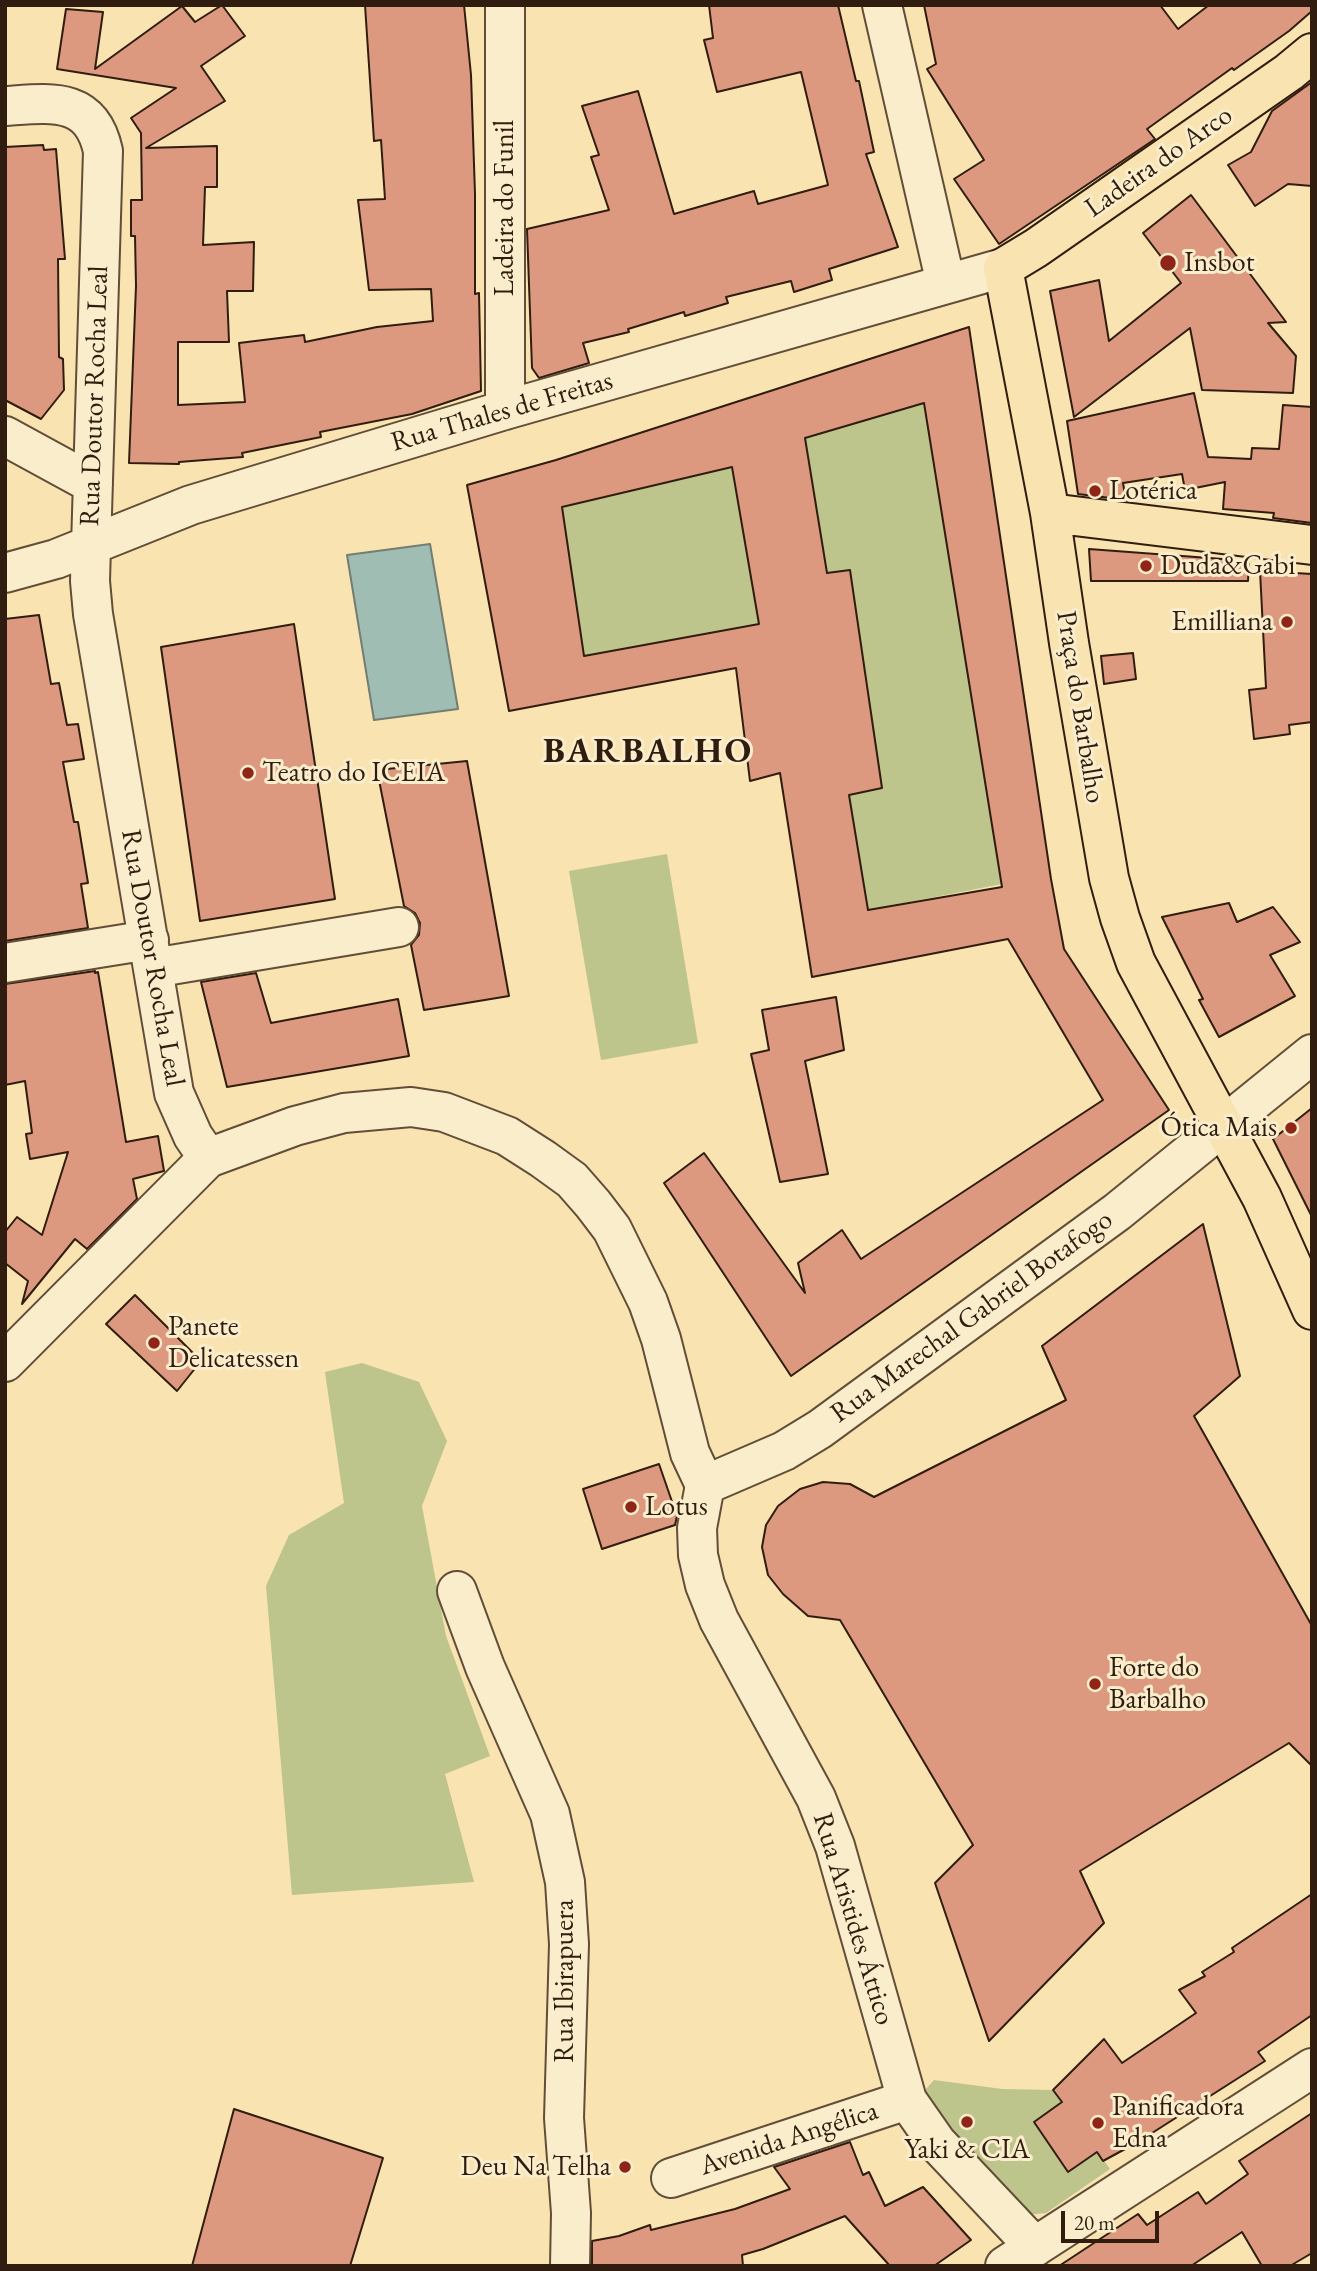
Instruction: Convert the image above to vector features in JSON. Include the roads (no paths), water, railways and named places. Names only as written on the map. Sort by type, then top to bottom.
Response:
[{"type":"main road","name":"Ladeira do Arco","points":[[1003,268],[1304,66]]},
{"type":"main road","name":"Praça do Barbalho","points":[[1003,268],[1050,513],[1069,643],[1107,865],[1119,918],[1136,964],[1262,1198],[1312,1310]]},
{"type":"main road","points":[[1050,513],[1312,545]]},
{"type":"street","name":"Ladeira do Funil","points":[[505,5],[505,410]]},
{"type":"street","points":[[882,5],[946,284]]},
{"type":"street","name":"Rua Doutor Rocha Leal","points":[[5,106],[52,103],[74,108],[89,118],[99,132],[103,151],[90,581],[93,614],[174,1093],[193,1136],[208,1158]]},
{"type":"street","name":"Rua Thales de Freitas","points":[[5,573],[26,569],[91,546],[191,505],[505,410],[1003,268]]},
{"type":"street","points":[[5,436],[93,484]]},
{"type":"street","points":[[5,963],[151,954],[399,927]]},
{"type":"street","name":"Rua Marechal Gabriel Botafogo","points":[[705,1485],[784,1451],[820,1429],[1116,1212],[1312,1054]]},
{"type":"street","points":[[5,1362],[208,1158],[295,1126],[344,1113],[411,1107],[444,1112],[507,1136],[543,1159],[572,1180],[612,1229],[648,1302],[661,1339],[690,1452],[705,1485]]},
{"type":"street","name":"Rua Aristides Áttico","points":[[705,1485],[696,1528],[698,1555],[705,1585],[719,1620],[816,1798],[835,1846],[907,2100],[1020,2256],[1312,2068]]},
{"type":"street","name":"Rua Ibirapuera","points":[[457,1591],[485,1667],[550,1814],[565,1882],[569,1944],[564,2118],[571,2213],[570,2266]]},
{"type":"street","name":"Avenida Angélica","points":[[671,2178],[907,2100]]},
{"type":"water","points":[[430,544],[458,709],[374,720],[347,555]]},
{"type":"place","name":"Insbot","points":[[1168,263]]},
{"type":"place","name":"Lotérica","points":[[1095,491]]},
{"type":"place","name":"Duda&Gabi","points":[[1146,566]]},
{"type":"place","name":"Emilliana","points":[[1287,622]]},
{"type":"place","name":"Teatro do ICEIA","points":[[248,773]]},
{"type":"place","name":"Ótica Mais","points":[[1291,1128]]},
{"type":"place","name":"Panete Delicatessen","points":[[154,1343]]},
{"type":"place","name":"Lotus","points":[[631,1507]]},
{"type":"place","name":"Forte do Barbalho","points":[[1095,1684]]},
{"type":"place","name":"Yaki & CIA","points":[[967,2122]]},
{"type":"place","name":"Panificadora Edna","points":[[1098,2123]]},
{"type":"place","name":"Deu Na Telha","points":[[625,2167]]},
{"type":"district","name":"BARBALHO","points":[[648,752]]}]
